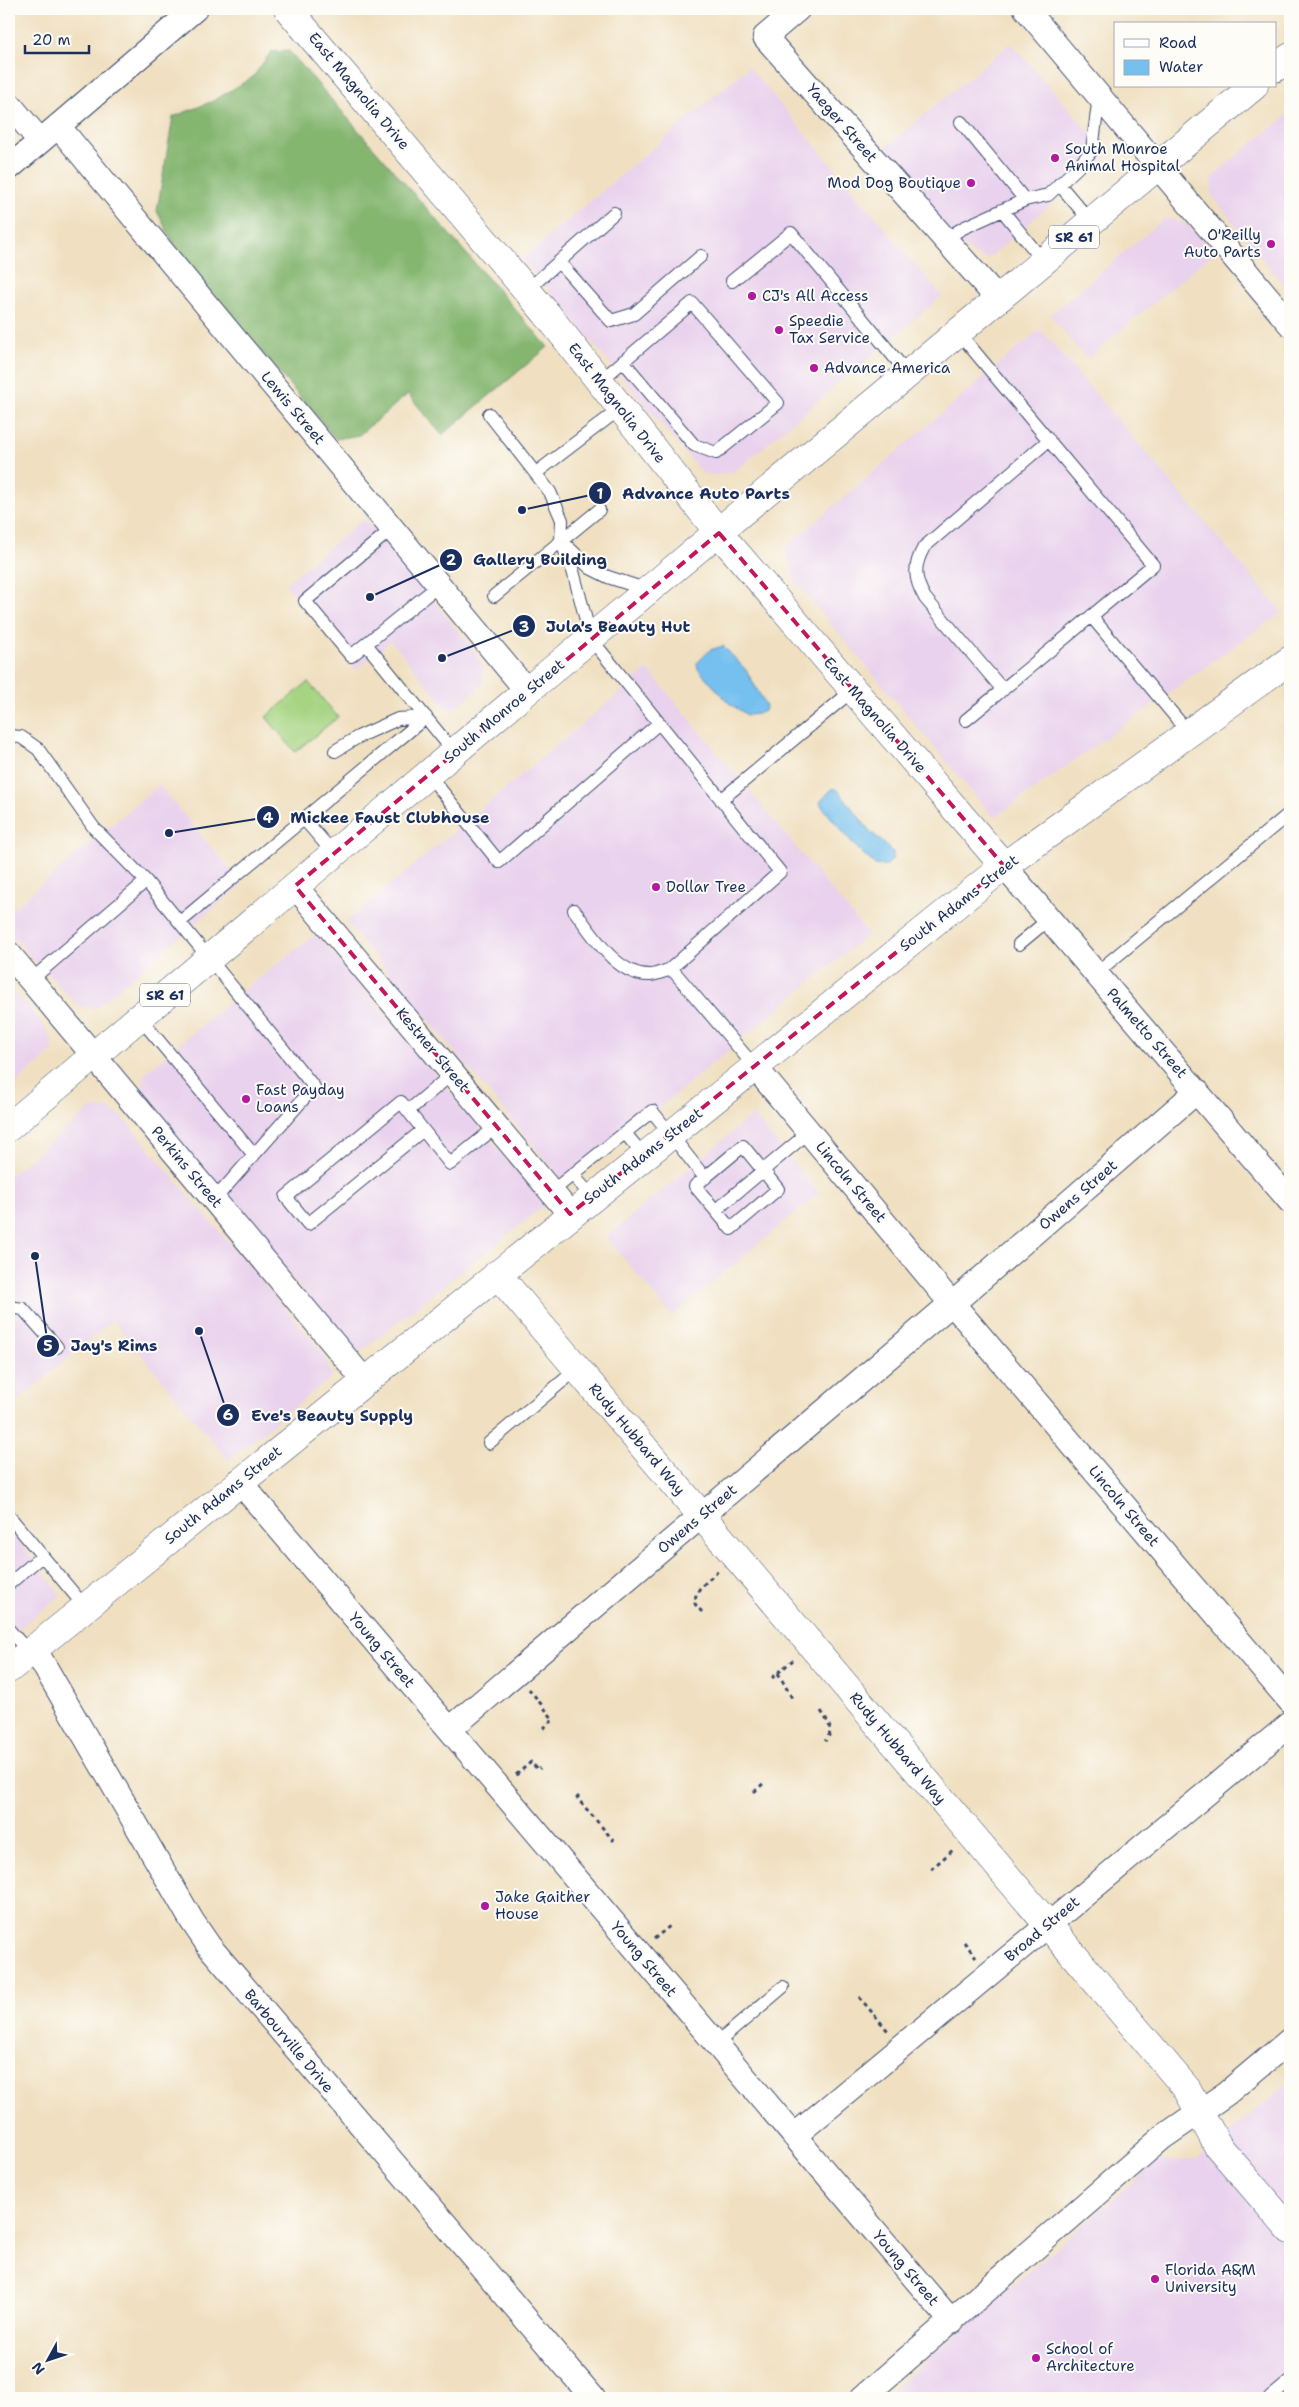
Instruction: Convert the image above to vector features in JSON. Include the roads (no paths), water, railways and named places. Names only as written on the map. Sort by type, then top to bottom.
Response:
[{"type":"main road","name":"East Magnolia Drive","points":[[288,9],[527,290],[719,533],[1004,866]]},
{"type":"main road","name":"South Monroe Street","points":[[9,1127],[454,752],[1252,88]]},
{"type":"main road","name":"South Adams Street","points":[[24,1656],[1004,866],[1290,660]]},
{"type":"main road","name":"Rudy Hubbard Way","points":[[497,1274],[1187,2090],[1218,2146],[1290,2230]]},
{"type":"street","points":[[9,168],[195,9]]},
{"type":"street","name":"Yaeger Street","points":[[798,9],[765,36],[999,300]]},
{"type":"street","points":[[1026,9],[1290,324]]},
{"type":"street","points":[[9,104],[40,141]]},
{"type":"street","name":"Lewis Street","points":[[58,126],[527,691]]},
{"type":"street","name":"Palmetto Street","points":[[1004,866],[1290,1201]]},
{"type":"street","name":"Kestner Street","points":[[296,886],[570,1214]]},
{"type":"street","name":"Perkins Street","points":[[9,954],[364,1380]]},
{"type":"street","name":"Lincoln Street","points":[[755,1067],[952,1303],[1290,1701]]},
{"type":"street","name":"Owens Street","points":[[450,1729],[952,1303],[1197,1091]]},
{"type":"street","name":"Young Street","points":[[240,1481],[952,2322]]},
{"type":"street","name":"Barbourville Drive","points":[[24,1656],[209,1946],[593,2398]]},
{"type":"street","points":[[1290,1706],[1288,1713],[1290,1723]]},
{"type":"street","name":"Broad Street","points":[[794,2136],[1290,1723]]},
{"type":"street","points":[[862,2398],[952,2322],[1163,2137],[1227,2093],[1290,2040]]},
{"type":"lane","points":[[945,239],[963,228],[1025,200],[1048,195],[1079,166],[1092,150],[1100,96]]},
{"type":"lane","points":[[962,122],[1025,200]]},
{"type":"lane","points":[[1059,184],[1091,222]]},
{"type":"lane","points":[[1002,210],[1044,262]]},
{"type":"lane","points":[[527,290],[614,213]]},
{"type":"lane","points":[[732,281],[791,233],[908,375]]},
{"type":"lane","points":[[559,262],[611,321],[634,314],[701,256]]},
{"type":"lane","points":[[600,381],[623,361],[692,303],[778,403],[716,453],[694,445],[623,361]]},
{"type":"lane","points":[[959,333],[1153,565],[966,720]]},
{"type":"lane","points":[[536,473],[621,408]]},
{"type":"lane","points":[[489,414],[550,492],[562,520],[561,541],[574,571],[591,639],[780,872],[671,968],[650,975],[632,972],[608,952],[574,910]]},
{"type":"lane","points":[[1003,690],[924,598],[916,583],[917,559],[924,547],[1049,440]]},
{"type":"lane","points":[[494,596],[599,510]]},
{"type":"lane","points":[[392,529],[305,601],[351,656],[439,585]]},
{"type":"lane","points":[[561,541],[590,568],[608,578],[649,590]]},
{"type":"lane","points":[[1091,616],[1188,732]]},
{"type":"lane","points":[[366,644],[454,752]]},
{"type":"lane","points":[[722,800],[853,690]]},
{"type":"lane","points":[[335,751],[358,737],[398,719],[426,717]]},
{"type":"lane","points":[[180,922],[426,717]]},
{"type":"lane","points":[[428,774],[499,862],[659,723]]},
{"type":"lane","points":[[9,736],[21,737],[38,749],[94,828],[146,881],[314,1087],[214,1200]]},
{"type":"lane","points":[[1096,973],[1290,813]]},
{"type":"lane","points":[[304,819],[334,854]]},
{"type":"lane","points":[[31,980],[146,881]]},
{"type":"lane","points":[[1019,944],[1049,919]]},
{"type":"lane","points":[[671,968],[755,1067]]},
{"type":"lane","points":[[139,1017],[254,1155]]},
{"type":"lane","points":[[408,1111],[452,1074]]},
{"type":"lane","points":[[423,1130],[308,1224],[286,1197],[401,1102],[450,1164],[497,1126]]},
{"type":"lane","points":[[552,1192],[652,1111],[705,1178]]},
{"type":"lane","points":[[716,1210],[809,1132]]},
{"type":"lane","points":[[625,1133],[644,1156]]},
{"type":"lane","points":[[743,1146],[763,1170],[778,1188],[730,1228],[695,1186],[743,1146]]},
{"type":"lane","points":[[573,1175],[592,1197]]},
{"type":"lane","points":[[9,1307],[23,1309],[57,1347]]},
{"type":"lane","points":[[489,1443],[577,1369]]},
{"type":"lane","points":[[9,1516],[85,1607]]},
{"type":"lane","points":[[9,1584],[42,1556]]},
{"type":"lane","points":[[9,1630],[24,1656]]},
{"type":"lane","points":[[716,2044],[783,1987]]},
{"type":"lane","points":[[1270,2398],[1290,2381]]},
{"type":"water","points":[[723,646],[746,670],[766,706],[764,711],[758,714],[747,715],[729,703],[698,669],[697,663],[710,650]]},
{"type":"water","points":[[832,789],[837,789],[869,830],[893,852],[893,858],[886,866],[875,865],[855,846],[823,808],[820,802]]},
{"type":"place","name":"South Monroe Animal Hospital","points":[[1055,158]]},
{"type":"place","name":"Mod Dog Boutique","points":[[971,183]]},
{"type":"place","name":"O'Reilly Auto Parts","points":[[1271,244]]},
{"type":"place","name":"CJ's All Access","points":[[752,296]]},
{"type":"place","name":"Speedie Tax Service","points":[[779,330]]},
{"type":"place","name":"Advance America","points":[[814,368]]},
{"type":"place","name":"Advance Auto Parts","points":[[522,510]]},
{"type":"place","name":"Gallery Building","points":[[370,597]]},
{"type":"place","name":"Jula's Beauty Hut","points":[[442,658]]},
{"type":"place","name":"Mickee Faust Clubhouse","points":[[169,833]]},
{"type":"place","name":"Dollar Tree","points":[[656,887]]},
{"type":"place","name":"Fast Payday Loans","points":[[246,1099]]},
{"type":"place","name":"Jay's Rims","points":[[35,1256]]},
{"type":"place","name":"Eve's Beauty Supply","points":[[199,1331]]},
{"type":"place","name":"Jake Gaither House","points":[[485,1906]]},
{"type":"place","name":"Florida A&M University","points":[[1155,2279]]},
{"type":"place","name":"School of Architecture","points":[[1036,2358]]}]
